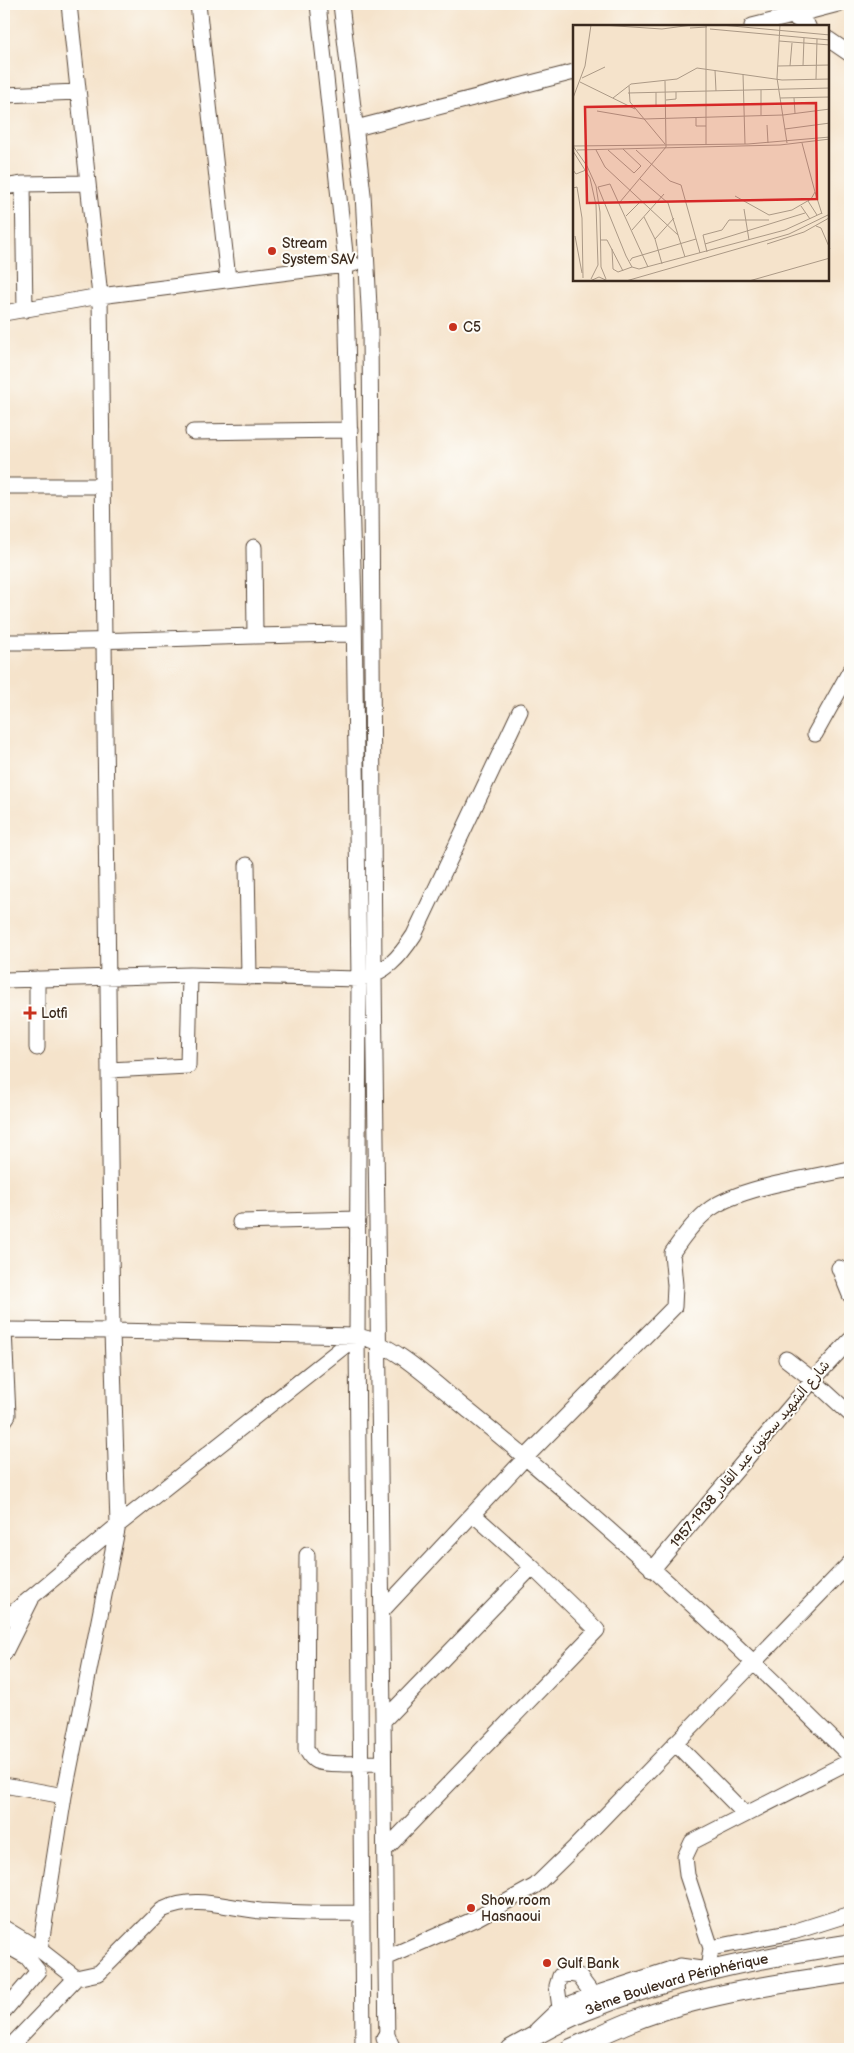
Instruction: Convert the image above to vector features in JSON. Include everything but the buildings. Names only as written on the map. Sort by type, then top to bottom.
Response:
[{"type":"main road","name":"3ème Boulevard Périphérique","points":[[517,2046],[583,2011],[668,1980],[790,1953],[850,1944]]},
{"type":"main road","name":"3ème Boulevard Périphérique","points":[[570,2049],[633,2020],[684,2005],[736,1992],[850,1973]]},
{"type":"street","points":[[40,1950],[64,1796],[118,1525],[112,1331],[100,296],[69,4]]},
{"type":"street","points":[[198,4],[228,279]]},
{"type":"street","points":[[318,4],[337,171],[345,264],[354,634],[379,1344],[388,2045]]},
{"type":"street","points":[[341,4],[363,194],[370,325],[367,977],[358,1219],[357,1336],[363,2049]]},
{"type":"street","points":[[756,25],[838,4]]},
{"type":"street","points":[[792,16],[806,25]]},
{"type":"street","points":[[829,40],[850,54]]},
{"type":"street","points":[[356,128],[573,72]]},
{"type":"street","points":[[4,94],[78,92]]},
{"type":"street","points":[[4,187],[23,184],[88,183]]},
{"type":"street","points":[[23,184],[25,310]]},
{"type":"street","points":[[4,313],[100,296],[345,264],[367,263]]},
{"type":"street","points":[[193,432],[350,430]]},
{"type":"street","points":[[4,486],[102,486]]},
{"type":"street","points":[[254,547],[255,635]]},
{"type":"street","points":[[4,642],[103,642],[255,635],[354,634]]},
{"type":"street","points":[[815,734],[850,671]]},
{"type":"street","points":[[4,980],[190,975],[367,977],[399,957],[414,936],[520,711]]},
{"type":"street","points":[[247,865],[249,977]]},
{"type":"street","points":[[109,1070],[188,1066],[190,975]]},
{"type":"street","points":[[37,979],[37,1048]]},
{"type":"street","points":[[382,1611],[526,1457],[674,1307],[675,1285],[672,1253],[685,1233],[710,1209],[743,1192],[850,1169]]},
{"type":"street","points":[[240,1222],[358,1219]]},
{"type":"street","points":[[839,1268],[850,1295]]},
{"type":"street","points":[[4,1421],[8,1415],[4,1330],[357,1336],[368,1338],[404,1359],[526,1457],[755,1662],[850,1756]]},
{"type":"street","points":[[4,1620],[118,1525],[357,1336]]},
{"type":"street","name":"شارع الشهيد سحنون عبد القادر 1938-1957","points":[[652,1570],[813,1380],[850,1340]]},
{"type":"street","points":[[786,1359],[813,1380],[850,1414]]},
{"type":"street","points":[[385,1850],[597,1630],[532,1567],[473,1514]]},
{"type":"street","points":[[307,1555],[306,1749],[310,1757],[317,1762],[383,1763]]},
{"type":"street","points":[[383,1721],[532,1567]]},
{"type":"street","points":[[386,1958],[477,1918],[535,1886],[755,1662],[848,1571]]},
{"type":"street","points":[[4,1654],[36,1592]]},
{"type":"street","points":[[675,1744],[745,1814]]},
{"type":"street","points":[[517,2046],[560,2008],[680,1966],[708,1970],[711,1948],[687,1875],[685,1858],[692,1842],[850,1761]]},
{"type":"street","points":[[4,1786],[64,1796]]},
{"type":"street","points":[[8,2049],[76,1978],[98,1973],[162,1910],[174,1905],[192,1901],[219,1903],[242,1909],[315,1914],[362,1913]]},
{"type":"street","points":[[711,1948],[793,1932],[850,1914]]},
{"type":"street","points":[[4,1928],[40,1950],[76,1978]]},
{"type":"street","points":[[4,1944],[28,1957],[38,1971],[4,2011]]},
{"type":"street","points":[[560,2008],[557,1986],[560,1976],[569,1974],[579,1976],[593,1995]]},
{"type":"place","name":"Stream System SAV","points":[[272,251]]},
{"type":"place","name":"C5","points":[[453,327]]},
{"type":"place","name":"Lotfi","points":[[30,1013]]},
{"type":"place","name":"Show room Hasnaoui","points":[[471,1908]]},
{"type":"place","name":"Gulf Bank","points":[[547,1963]]}]
